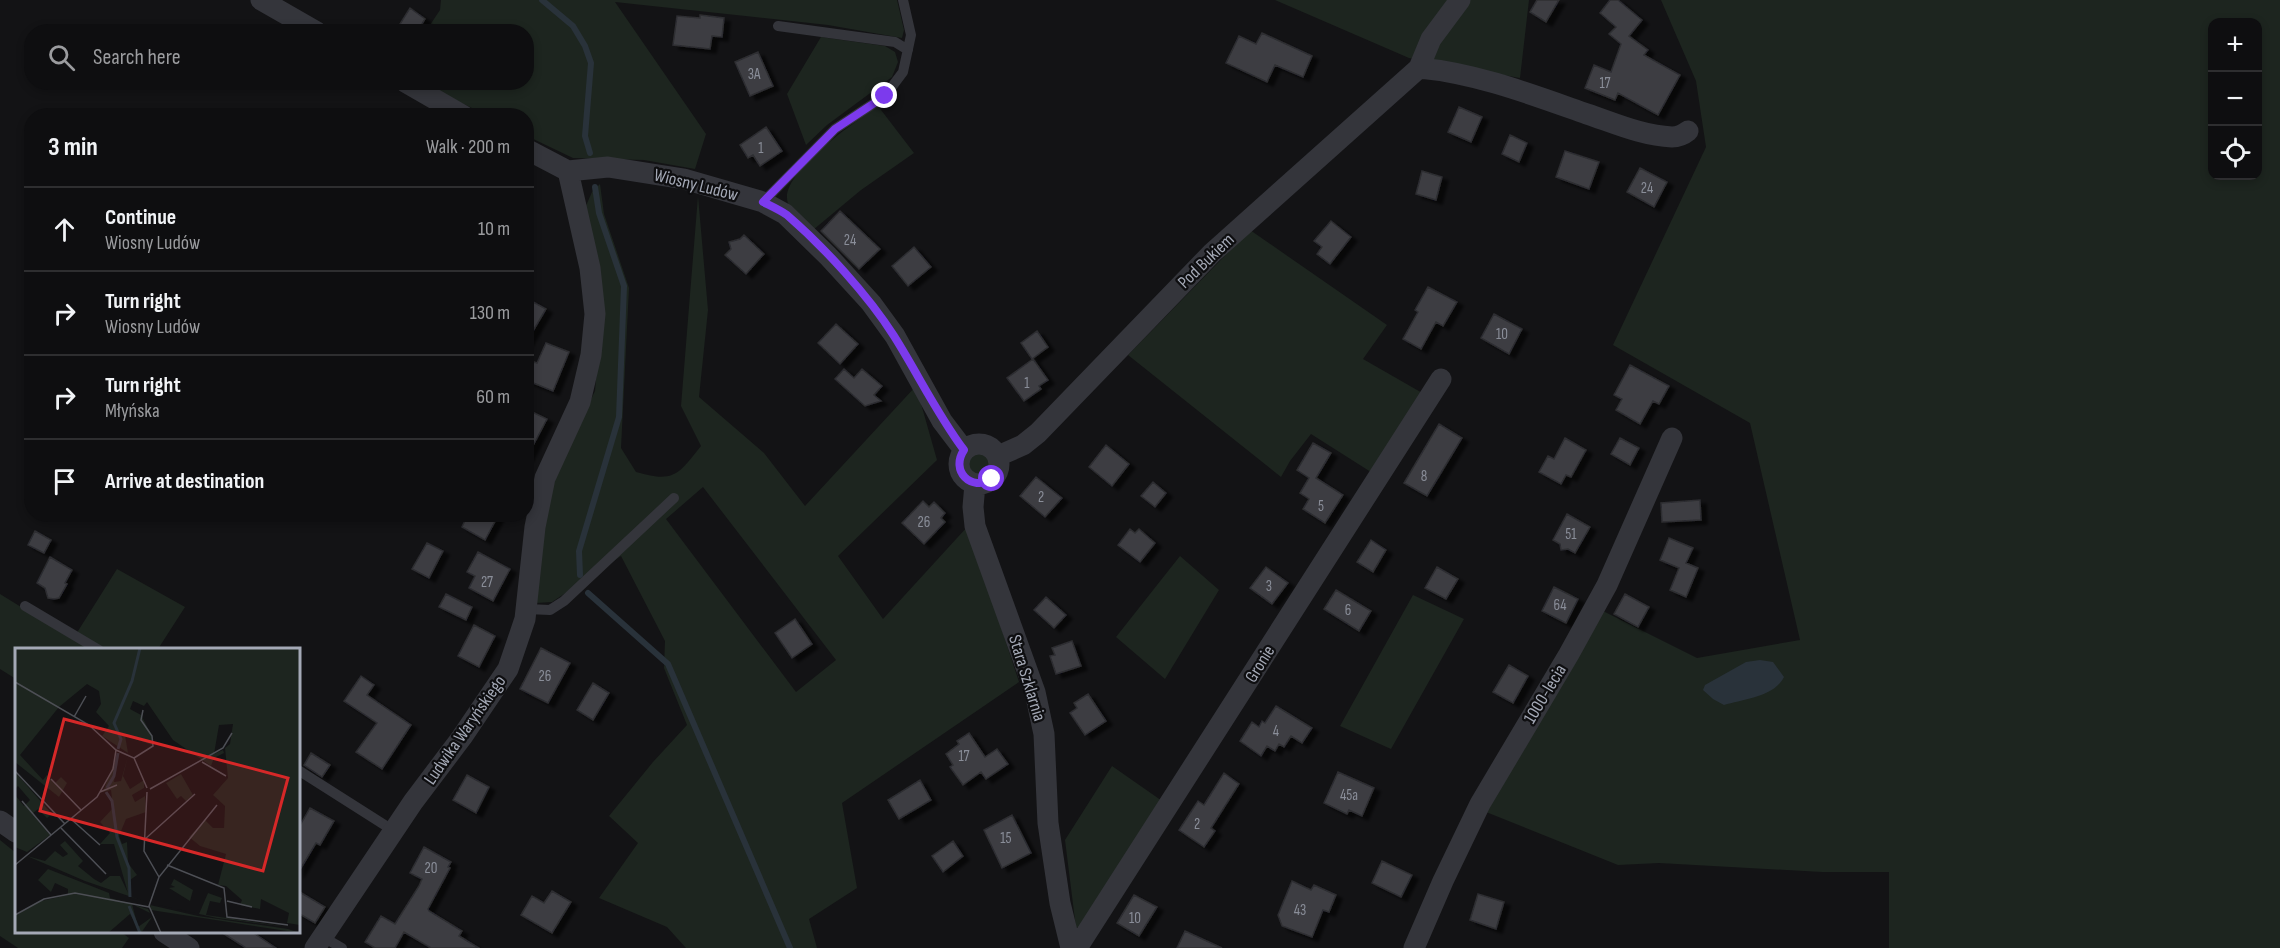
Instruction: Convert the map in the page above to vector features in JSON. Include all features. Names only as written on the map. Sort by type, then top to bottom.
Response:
[{"type":"street","points":[[261,0],[303,24]]},
{"type":"street","name":"Pod Bukiem","points":[[998,456],[1023,445],[1038,433],[1212,253],[1419,68],[1431,39],[1460,0]]},
{"type":"street","points":[[1419,68],[1443,70],[1524,92],[1633,130],[1671,137],[1682,136],[1688,131]]},
{"type":"street","points":[[419,90],[450,108]]},
{"type":"street","points":[[534,153],[568,171]]},
{"type":"street","name":"Wiosny Ludów","points":[[568,171],[608,167],[684,179],[763,202],[785,214],[871,303],[894,336],[942,421],[964,450]]},
{"type":"street","name":"Ludwika Waryńskiego","points":[[319,943],[394,831],[508,669],[525,619],[535,527],[545,478],[580,402],[591,355],[595,314],[590,268],[568,171]]},
{"type":"street","name":"Gronie","points":[[1077,948],[1441,379]]},
{"type":"street","name":"1000-lecia","points":[[1414,948],[1480,804],[1607,585],[1672,438]]},
{"type":"street","points":[[982,444],[989,446],[998,456],[996,474],[987,482],[975,484],[964,478],[961,473],[959,461],[964,450],[969,446],[982,444]]},
{"type":"street","name":"Stara Szklarnia","points":[[975,484],[973,507],[975,526],[1035,692],[1041,724],[1048,823],[1060,903],[1071,948]]},
{"type":"street","points":[[0,821],[15,831]]},
{"type":"street","points":[[166,933],[189,948]]},
{"type":"lane","points":[[763,202],[835,129],[885,96],[903,72],[911,34],[903,0]]},
{"type":"lane","points":[[778,26],[895,42],[908,50]]},
{"type":"lane","points":[[526,609],[550,610],[564,601],[674,498]]},
{"type":"lane","points":[[26,606],[96,648]]},
{"type":"lane","points":[[300,771],[394,831]]},
{"type":"lane","points":[[319,943],[342,948]]},
{"type":"shaded area","points":[[441,0],[897,0],[904,30],[902,38],[828,25],[615,2],[706,134],[695,169],[644,160],[573,158],[534,139],[534,108],[472,108],[435,90],[534,90],[534,24],[431,24],[440,10]]},
{"type":"shaded area","points":[[1275,0],[1529,0],[1520,78],[1409,58]]},
{"type":"shaded area","points":[[1661,0],[2280,0],[2280,948],[1889,948],[1889,872],[1822,872],[1659,863],[1618,865],[1486,812],[1603,611],[1697,658],[1800,640],[1750,423],[1613,345],[1706,147],[1696,81]]},
{"type":"shaded area","points":[[821,37],[885,46],[895,52],[898,62],[892,77],[827,125],[806,145],[787,94]]},
{"type":"shaded area","points":[[878,106],[914,153],[861,190],[813,230],[790,207],[787,198],[790,186],[810,160],[824,147]]},
{"type":"shaded area","points":[[600,184],[604,214],[629,288],[621,448],[636,472],[659,477],[674,474],[701,446],[681,406],[698,196],[708,310],[699,397],[764,453],[805,506],[916,386],[937,460],[838,556],[883,619],[968,526],[1019,682],[842,803],[857,888],[809,919],[817,948],[686,948],[667,927],[599,898],[638,843],[609,816],[687,725],[664,668],[665,641],[621,556],[552,602],[536,603],[541,534],[558,468],[595,391],[602,309],[585,208],[592,192]],"holes":[[[703,487],[836,660],[796,692],[666,519]]]},
{"type":"shaded area","points":[[1250,230],[1387,325],[1363,359],[1424,394],[1374,474],[1311,434],[1281,477],[1128,355]]},
{"type":"shaded area","points":[[978,450],[987,454],[991,463],[987,472],[978,476],[969,472],[965,463],[969,454]]},
{"type":"shaded area","points":[[1180,556],[1219,590],[1165,679],[1116,637]]},
{"type":"shaded area","points":[[117,569],[185,607],[159,648],[15,648],[15,678],[0,669],[0,594],[73,639]]},
{"type":"shaded area","points":[[1413,595],[1464,619],[1391,749],[1340,726]]},
{"type":"shaded area","points":[[1760,660],[1773,662],[1784,677],[1779,684],[1766,693],[1724,705],[1703,690],[1705,685],[1746,662]]},
{"type":"shaded area","points":[[1112,766],[1165,803],[1085,925],[1076,928],[1065,840]]},
{"type":"shaded area","points":[[0,840],[15,852],[15,933],[122,933],[129,938],[122,948],[18,948],[0,936]]},
{"type":"building","points":[[1537,0],[1559,0],[1546,22],[1530,12]]},
{"type":"building","points":[[1610,0],[1618,0],[1642,20],[1629,36],[1648,50],[1644,55],[1680,75],[1658,115],[1618,93],[1615,100],[1585,88],[1594,65],[1611,72],[1621,44],[1609,34],[1616,27],[1600,13]]},
{"type":"building","points":[[410,8],[425,19],[422,24],[400,24]]},
{"type":"building","points":[[700,15],[724,18],[722,37],[712,36],[710,49],[673,45],[677,16],[700,18]]},
{"type":"building","points":[[1262,33],[1312,56],[1303,77],[1275,65],[1267,82],[1226,63],[1239,36],[1256,44]]},
{"type":"building","points":[[758,52],[773,86],[750,96],[735,62]]},
{"type":"building","points":[[1459,107],[1482,117],[1471,142],[1448,132]]},
{"type":"building","points":[[766,127],[782,151],[760,166],[753,155],[748,158],[740,145]]},
{"type":"building","points":[[1510,135],[1527,143],[1519,162],[1502,154]]},
{"type":"building","points":[[1565,151],[1599,162],[1589,189],[1556,177]]},
{"type":"building","points":[[1640,168],[1667,182],[1654,207],[1627,192]]},
{"type":"building","points":[[1422,171],[1442,177],[1436,200],[1416,194]]},
{"type":"building","points":[[840,211],[880,249],[859,269],[821,231]]},
{"type":"building","points":[[1331,221],[1351,237],[1330,264],[1317,254],[1322,247],[1314,241]]},
{"type":"building","points":[[744,235],[764,254],[746,274],[725,255],[731,249],[729,242],[740,239]]},
{"type":"building","points":[[914,247],[931,267],[908,286],[892,266]]},
{"type":"building","points":[[1428,287],[1457,302],[1443,326],[1436,322],[1421,349],[1403,339],[1418,312],[1415,310]]},
{"type":"building","points":[[534,302],[546,309],[534,329]]},
{"type":"building","points":[[1494,314],[1522,329],[1509,354],[1481,338]]},
{"type":"building","points":[[836,324],[858,344],[840,364],[818,343]]},
{"type":"building","points":[[1037,331],[1048,347],[1032,359],[1021,343]]},
{"type":"building","points":[[546,343],[569,352],[553,391],[534,383],[534,362],[537,363]]},
{"type":"building","points":[[1033,359],[1048,380],[1039,386],[1041,389],[1024,401],[1007,378]]},
{"type":"building","points":[[1630,365],[1669,386],[1659,404],[1653,401],[1640,424],[1616,410],[1622,399],[1614,395]]},
{"type":"building","points":[[844,369],[854,378],[862,369],[882,386],[874,395],[881,401],[865,406],[835,379]]},
{"type":"building","points":[[534,413],[547,419],[534,444]]},
{"type":"building","points":[[1439,424],[1462,438],[1427,496],[1404,483]]},
{"type":"building","points":[[1565,438],[1586,450],[1571,477],[1566,475],[1561,484],[1539,472],[1548,456],[1554,459]]},
{"type":"building","points":[[1620,438],[1639,448],[1630,465],[1611,454]]},
{"type":"building","points":[[1313,443],[1331,453],[1316,478],[1343,495],[1325,523],[1303,509],[1309,499],[1300,493],[1309,478],[1297,470]]},
{"type":"building","points":[[1106,445],[1129,464],[1112,486],[1089,467]]},
{"type":"building","points":[[1036,477],[1062,498],[1045,517],[1020,496]]},
{"type":"building","points":[[1153,482],[1166,493],[1155,507],[1141,496]]},
{"type":"building","points":[[1700,500],[1701,520],[1662,522],[1661,503]]},
{"type":"building","points":[[923,501],[929,507],[934,502],[945,513],[941,518],[945,522],[924,544],[902,523]]},
{"type":"building","points":[[1567,514],[1590,527],[1575,553],[1568,549],[1561,550],[1560,544],[1553,540]]},
{"type":"building","points":[[464,522],[495,522],[485,540],[462,527]]},
{"type":"building","points":[[1130,529],[1135,533],[1139,529],[1155,543],[1140,562],[1118,545]]},
{"type":"building","points":[[35,531],[51,540],[44,553],[28,545]]},
{"type":"building","points":[[1669,538],[1693,548],[1686,563],[1698,568],[1686,597],[1670,590],[1679,568],[1660,560]]},
{"type":"building","points":[[1371,540],[1386,550],[1373,572],[1357,562]]},
{"type":"building","points":[[427,543],[443,551],[429,578],[412,569]]},
{"type":"building","points":[[478,552],[510,569],[493,601],[469,588],[475,576],[467,572]]},
{"type":"building","points":[[50,557],[72,570],[59,598],[54,599],[48,598],[45,588],[37,583]]},
{"type":"building","points":[[1266,567],[1288,583],[1272,604],[1250,588]]},
{"type":"building","points":[[1437,567],[1458,579],[1446,599],[1425,588]]},
{"type":"building","points":[[1554,587],[1578,599],[1566,623],[1542,611]]},
{"type":"building","points":[[1336,590],[1371,611],[1359,631],[1324,609]]},
{"type":"building","points":[[446,594],[472,607],[466,620],[439,607]]},
{"type":"building","points":[[1625,594],[1649,607],[1638,627],[1614,614]]},
{"type":"building","points":[[1046,597],[1066,615],[1054,628],[1034,610]]},
{"type":"building","points":[[795,619],[812,644],[792,658],[775,633]]},
{"type":"building","points":[[474,625],[495,636],[479,667],[458,656]]},
{"type":"building","points":[[1072,641],[1081,666],[1056,674],[1050,656],[1055,655],[1052,648]]},
{"type":"building","points":[[541,648],[570,663],[548,703],[520,689]]},
{"type":"building","points":[[1509,665],[1528,676],[1513,703],[1493,692]]},
{"type":"building","points":[[361,676],[374,685],[367,695],[411,725],[382,769],[356,752],[377,723],[344,701]]},
{"type":"building","points":[[593,683],[609,693],[593,720],[577,710]]},
{"type":"building","points":[[1088,694],[1106,721],[1085,735],[1070,713],[1077,708],[1074,703]]},
{"type":"building","points":[[1276,706],[1312,728],[1302,743],[1291,736],[1284,747],[1279,744],[1275,751],[1267,746],[1261,756],[1240,741],[1252,722],[1259,727],[1262,721],[1265,723]]},
{"type":"building","points":[[969,733],[985,757],[997,749],[1008,764],[986,779],[981,772],[963,785],[950,767],[953,765],[946,754],[959,744],[957,741]]},
{"type":"building","points":[[311,753],[330,765],[322,777],[304,765]]},
{"type":"building","points":[[1338,772],[1374,788],[1362,816],[1349,810],[1347,814],[1324,803]]},
{"type":"building","points":[[1224,773],[1239,784],[1211,828],[1215,831],[1204,847],[1179,830],[1198,801],[1204,805]]},
{"type":"building","points":[[467,775],[489,787],[476,813],[453,800]]},
{"type":"building","points":[[920,780],[931,800],[899,819],[888,800]]},
{"type":"building","points":[[310,808],[334,821],[320,845],[316,843],[300,870],[300,826]]},
{"type":"building","points":[[1012,815],[1031,853],[1002,868],[984,830]]},
{"type":"building","points":[[953,841],[963,856],[943,872],[932,856]]},
{"type":"building","points":[[424,847],[451,862],[429,911],[462,931],[459,936],[479,948],[431,948],[404,932],[395,948],[375,948],[365,942],[381,916],[395,924],[419,886],[422,879],[410,873]]},
{"type":"building","points":[[1382,861],[1412,875],[1401,897],[1372,883]]},
{"type":"building","points":[[1292,881],[1311,890],[1314,885],[1336,895],[1329,912],[1323,910],[1312,937],[1282,926],[1278,915]]},
{"type":"building","points":[[552,891],[571,902],[552,933],[521,915],[532,896],[544,903]]},
{"type":"building","points":[[300,892],[325,907],[315,923],[300,914]]},
{"type":"building","points":[[1478,894],[1504,902],[1496,929],[1470,920]]},
{"type":"building","points":[[1134,895],[1157,907],[1139,936],[1117,923]]},
{"type":"building","points":[[1185,931],[1222,948],[1177,948]]},
{"type":"building","points":[[223,933],[254,933],[276,948],[246,948]]},
{"type":"waterway","points":[[542,0],[573,26],[585,46],[591,63],[585,136],[590,153]]},
{"type":"waterway","points":[[580,575],[579,551],[619,417],[624,286],[599,213],[595,187]]},
{"type":"waterway","points":[[588,593],[668,664],[790,948]]},
{"type":"route","points":[[885,96],[835,129],[763,202],[785,214],[871,303],[894,336],[942,421],[964,450],[960,455],[959,467],[964,478],[975,484],[992,479]]}]
